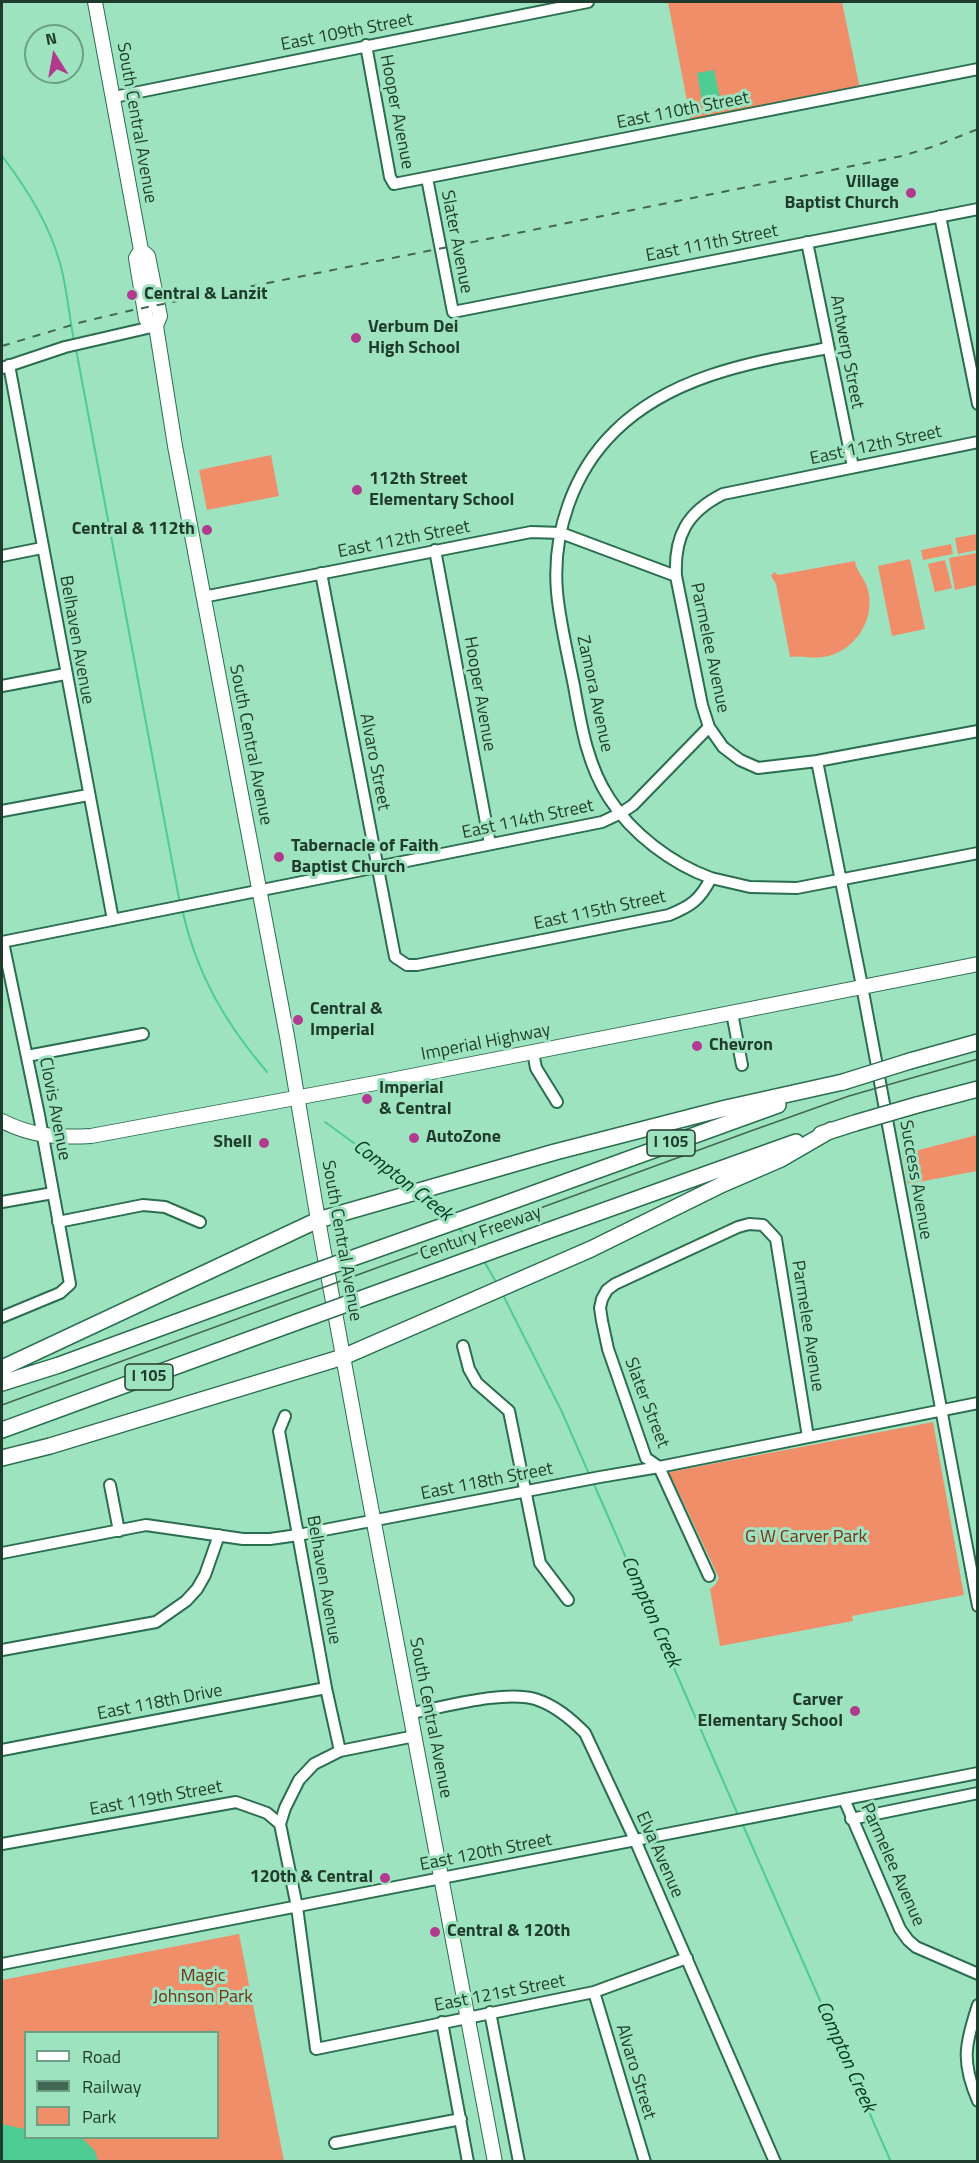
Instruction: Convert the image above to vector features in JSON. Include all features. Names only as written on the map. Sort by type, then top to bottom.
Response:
[{"type":"highway","name":"Century Freeway","points":[[2,1383],[59,1365],[843,1082],[978,1042]]},
{"type":"highway","points":[[2,1368],[318,1220],[726,1108],[843,1082]]},
{"type":"highway","name":"Century Freeway","points":[[2,1430],[831,1130],[978,1089]]},
{"type":"highway","points":[[2,1458],[343,1357],[591,1249],[723,1184],[781,1159],[831,1130]]},
{"type":"main road","name":"South Central Avenue","points":[[95,2],[141,250],[148,256],[160,316],[156,326],[203,597],[495,2162]]},
{"type":"main road","name":"Imperial Highway","points":[[2,1121],[29,1133],[43,1136],[91,1136],[978,964]]},
{"type":"street","name":"East 109th Street","points":[[114,97],[588,2]]},
{"type":"street","name":"Hooper Avenue","points":[[366,45],[390,177],[394,184]]},
{"type":"street","name":"East 110th Street","points":[[394,184],[978,69]]},
{"type":"street","name":"Slater Avenue","points":[[427,178],[453,312]]},
{"type":"street","name":"East 111th Street","points":[[453,312],[978,209]]},
{"type":"street","points":[[940,216],[978,404]]},
{"type":"street","name":"Antwerp Street","points":[[807,242],[853,467]]},
{"type":"street","points":[[5,367],[65,347],[156,326]]},
{"type":"street","name":"Zamora Avenue","points":[[711,878],[675,861],[650,842],[621,813],[601,785],[593,768],[586,746],[557,591],[561,533],[573,490],[580,477],[604,444],[630,417],[680,388],[716,372],[828,348]]},
{"type":"street","name":"Belhaven Avenue","points":[[5,367],[113,920]]},
{"type":"street","name":"East 112th Street","points":[[203,597],[525,533],[561,533],[676,576],[676,548],[688,522],[707,502],[723,494],[978,442]]},
{"type":"street","points":[[2,556],[42,548]]},
{"type":"street","name":"Hooper Avenue","points":[[435,550],[490,844]]},
{"type":"street","name":"Alvaro Street","points":[[321,573],[395,957]]},
{"type":"street","name":"Parmelee Avenue","points":[[676,576],[702,705],[709,727]]},
{"type":"street","points":[[2,686],[65,674]]},
{"type":"street","points":[[709,727],[723,747],[740,760],[758,768],[818,761],[978,731]]},
{"type":"street","name":"East 114th Street","points":[[2,942],[602,822],[633,805],[709,727]]},
{"type":"street","name":"Success Avenue","points":[[818,761],[978,1606]]},
{"type":"street","points":[[2,811],[88,795]]},
{"type":"street","points":[[711,878],[729,883],[797,888],[978,853]]},
{"type":"street","name":"East 115th Street","points":[[395,957],[407,965],[417,965],[669,915],[695,902],[704,892],[711,878]]},
{"type":"street","name":"Clovis Avenue","points":[[2,942],[43,1136],[70,1284],[60,1293],[2,1317]]},
{"type":"street","points":[[732,1013],[742,1065]]},
{"type":"street","points":[[27,1056],[143,1034]]},
{"type":"street","points":[[533,1052],[536,1068],[557,1102]]},
{"type":"street","points":[[2,1202],[53,1193]]},
{"type":"street","points":[[58,1222],[113,1209],[143,1205],[165,1207],[200,1222]]},
{"type":"street","name":"Slater Street","points":[[709,1576],[659,1467],[646,1458],[608,1349],[600,1308],[607,1290],[615,1284],[738,1227],[749,1224],[763,1225]]},
{"type":"street","name":"Parmelee Avenue","points":[[763,1225],[776,1239],[808,1437]]},
{"type":"street","points":[[464,1346],[469,1369],[477,1383],[509,1411],[540,1563],[568,1600]]},
{"type":"street","name":"East 118th Street","points":[[2,1553],[146,1525],[243,1539],[270,1539],[298,1535],[574,1481],[659,1467],[978,1403]]},
{"type":"street","name":"Belhaven Avenue","points":[[285,1416],[279,1431],[326,1688],[340,1751]]},
{"type":"street","points":[[110,1485],[118,1531]]},
{"type":"street","points":[[2,1650],[156,1622],[186,1601],[196,1588],[205,1575],[219,1535]]},
{"type":"street","name":"East 118th Drive","points":[[2,1750],[326,1688]]},
{"type":"street","name":"Elva Avenue","points":[[411,1713],[506,1696],[535,1699],[572,1719],[585,1733],[635,1840],[775,2162]]},
{"type":"street","points":[[297,1907],[280,1824],[291,1792],[298,1780],[314,1764],[340,1751],[415,1736]]},
{"type":"street","name":"East 120th Street","points":[[2,1964],[978,1773]]},
{"type":"street","points":[[851,1819],[978,1793]]},
{"type":"street","name":"Parmelee Avenue","points":[[844,1799],[900,1929],[908,1940],[916,1947],[978,1974]]},
{"type":"street","name":"East 119th Street","points":[[2,1844],[236,1802],[267,1813],[280,1824]]},
{"type":"street","name":"East 121st Street","points":[[297,1907],[316,2049],[594,1992],[687,1958]]},
{"type":"street","name":"Alvaro Street","points":[[594,1992],[645,2162]]},
{"type":"street","points":[[978,2005],[967,2040],[966,2063],[970,2083],[978,2101]]},
{"type":"street","points":[[490,2012],[519,2162]]},
{"type":"street","points":[[442,2022],[468,2162]]},
{"type":"street","points":[[335,2143],[460,2119]]},
{"type":"green space","points":[[668,2],[842,2],[860,89],[691,122]]},
{"type":"green space","points":[[271,455],[279,496],[207,510],[199,470]]},
{"type":"green space","points":[[977,534],[977,550],[958,554],[955,538]]},
{"type":"green space","points":[[951,544],[953,554],[923,560],[921,550]]},
{"type":"green space","points":[[977,553],[977,585],[955,590],[949,558]]},
{"type":"green space","points":[[910,559],[925,629],[892,636],[878,566]]},
{"type":"green space","points":[[945,560],[952,588],[935,592],[928,564]]},
{"type":"green space","points":[[855,561],[867,586],[870,602],[869,613],[860,634],[844,649],[834,654],[819,657],[790,657],[776,584],[771,576],[774,572],[778,575]]},
{"type":"green space","points":[[977,1135],[977,1171],[908,1184],[903,1154]]},
{"type":"green space","name":"G W Carver Park","points":[[933,1422],[964,1595],[852,1616],[853,1621],[720,1646],[710,1589],[719,1578],[669,1472]]},
{"type":"green space","name":"Magic Johnson Park","points":[[239,1934],[284,2161],[2,2162],[2,1980]]},
{"type":"shaded area","points":[[714,70],[720,98],[702,101],[697,73]]},
{"type":"shaded area","points":[[2,2124],[24,2129],[24,2139],[83,2139],[95,2151],[98,2161],[2,2161]]},
{"type":"waterway","points":[[2,156],[20,180],[50,234],[60,263],[74,341]]},
{"type":"waterway","points":[[76,349],[180,904]]},
{"type":"waterway","points":[[182,909],[195,955],[214,996],[238,1035],[267,1072]]},
{"type":"waterway","name":"Compton Creek","points":[[325,1122],[413,1186]]},
{"type":"waterway","name":"Compton Creek","points":[[424,1195],[450,1216]]},
{"type":"waterway","name":"Compton Creek","points":[[459,1228],[478,1251]]},
{"type":"waterway","name":"Compton Creek","points":[[484,1261],[496,1282]]},
{"type":"waterway","name":"Compton Creek","points":[[502,1293],[562,1412],[589,1474]]},
{"type":"waterway","name":"Compton Creek","points":[[593,1482],[738,1815]]},
{"type":"waterway","name":"Compton Creek","points":[[742,1823],[891,2162]]},
{"type":"tram line","points":[[2,1405],[849,1096],[978,1059]]},
{"type":"railway","points":[[2,346],[82,322],[133,310],[902,156],[978,129]]},
{"type":"place","name":"Village Baptist Church","points":[[911,193]]},
{"type":"place","name":"Central & Lanzit","points":[[132,295]]},
{"type":"place","name":"Verbum Dei High School","points":[[356,338]]},
{"type":"place","name":"112th Street Elementary School","points":[[357,490]]},
{"type":"place","name":"Central & 112th","points":[[207,530]]},
{"type":"place","name":"Tabernacle of Faith Baptist Church","points":[[279,857]]},
{"type":"place","name":"Central & Imperial","points":[[298,1020]]},
{"type":"place","name":"Chevron","points":[[697,1046]]},
{"type":"place","name":"Imperial & Central","points":[[367,1099]]},
{"type":"place","name":"AutoZone","points":[[414,1138]]},
{"type":"place","name":"Shell","points":[[264,1143]]},
{"type":"place","name":"Carver Elementary School","points":[[855,1711]]},
{"type":"place","name":"120th & Central","points":[[385,1878]]},
{"type":"place","name":"Central & 120th","points":[[435,1932]]}]
